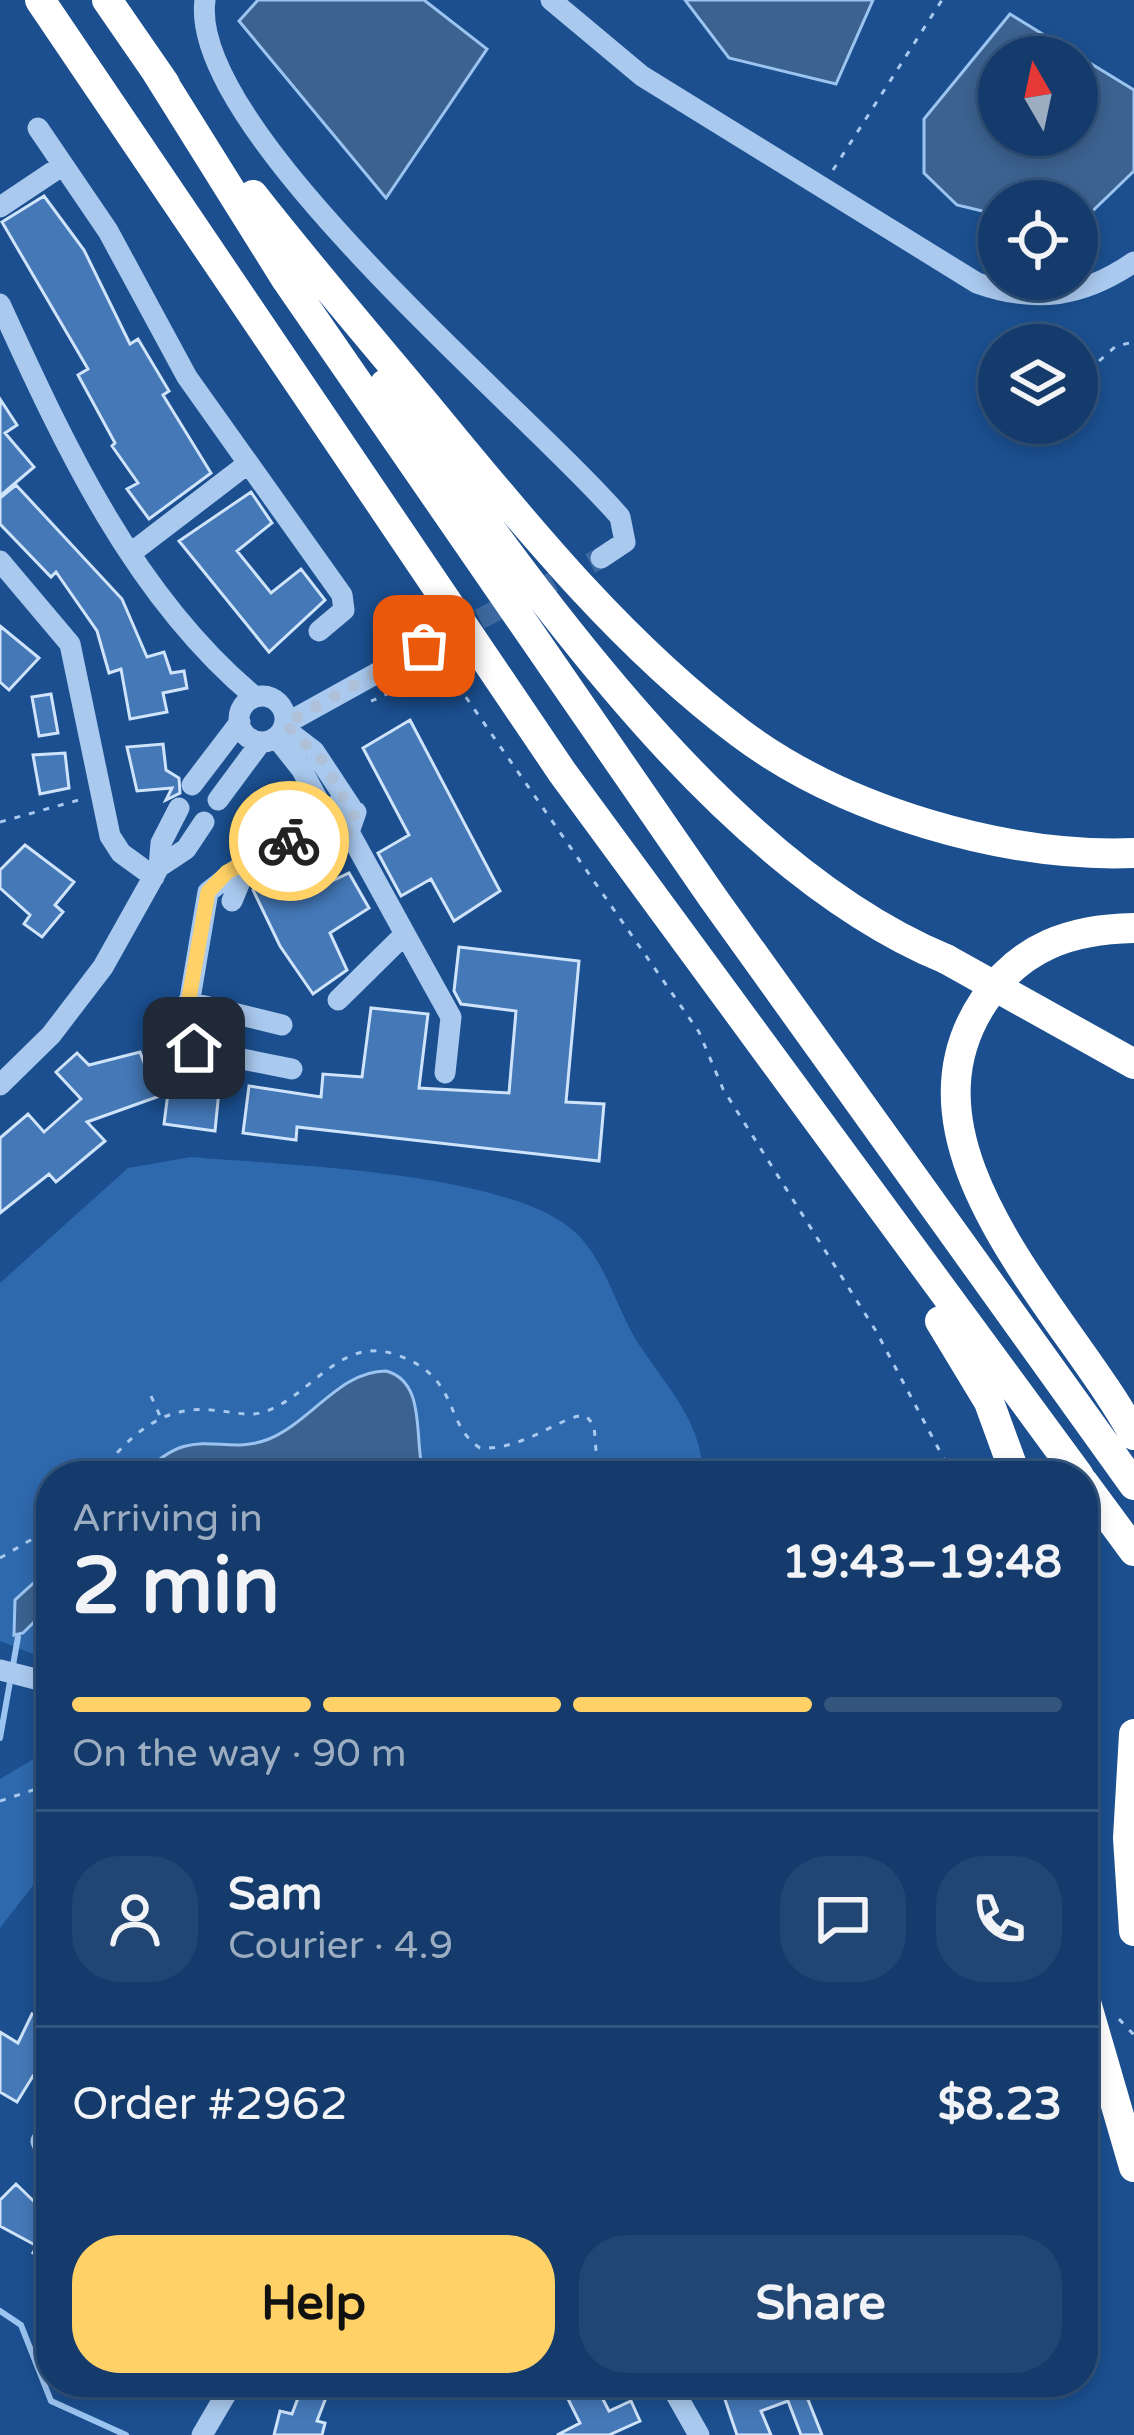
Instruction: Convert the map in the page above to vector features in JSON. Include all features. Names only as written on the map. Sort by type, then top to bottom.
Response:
[{"type":"highway","points":[[40,0],[562,772],[1068,1461]]},
{"type":"highway","points":[[107,0],[476,509],[688,769],[765,841],[884,933],[946,958],[1134,1064]]},
{"type":"highway","points":[[156,71],[319,280],[526,526],[646,650],[742,734],[877,805],[944,827],[1022,849],[1134,853]]},
{"type":"highway","points":[[156,71],[286,280],[713,898],[1134,1485]]},
{"type":"highway","points":[[1134,928],[1059,938],[1010,968],[967,1027],[953,1084],[956,1116],[985,1205],[1134,1435]]},
{"type":"highway","points":[[843,1158],[881,1238],[962,1353],[989,1402],[1011,1461]]},
{"type":"highway","points":[[1098,1502],[1134,1551]]},
{"type":"highway","points":[[1134,1734],[1128,1838],[1134,1931]]},
{"type":"highway","points":[[1098,2043],[1134,2167]]},
{"type":"street","points":[[205,0],[204,28],[217,68],[276,154],[374,272],[620,517],[625,542],[601,557]]},
{"type":"street","points":[[550,0],[642,76],[947,268],[1008,294],[1078,292],[1100,286],[1134,262]]},
{"type":"street","points":[[38,128],[246,465],[342,596],[344,610],[319,631]]},
{"type":"street","points":[[0,207],[63,165]]},
{"type":"street","points":[[0,304],[79,472],[131,554],[223,670],[245,709],[247,736],[277,727],[424,646]]},
{"type":"street","points":[[131,554],[246,465]]},
{"type":"street","points":[[0,561],[70,644],[114,844],[156,872]]},
{"type":"street","points":[[245,709],[314,751],[357,820],[335,824],[249,860],[208,892],[184,1034],[194,1048],[292,1069]]},
{"type":"street","points":[[192,785],[245,709]]},
{"type":"street","points":[[218,800],[277,727]]},
{"type":"street","points":[[277,727],[452,1017],[446,1073]]},
{"type":"street","points":[[0,1085],[77,1003],[156,872],[161,843],[179,808]]},
{"type":"street","points":[[156,872],[186,849],[204,822]]},
{"type":"street","points":[[232,901],[249,860]]},
{"type":"street","points":[[338,1000],[405,934]]},
{"type":"street","points":[[188,1001],[282,1025]]},
{"type":"street","points":[[0,1670],[36,1679]]},
{"type":"street","points":[[202,2435],[224,2397]]},
{"type":"street","points":[[677,2397],[699,2435]]},
{"type":"path","points":[[822,187],[942,0]]},
{"type":"path","points":[[1099,362],[1116,346],[1134,341]]},
{"type":"path","points":[[417,682],[452,680],[463,693],[699,1032],[723,1089],[876,1331],[945,1461]]},
{"type":"path","points":[[0,822],[102,795]]},
{"type":"path","points":[[111,1461],[128,1441],[161,1418],[197,1408],[264,1412],[350,1354],[370,1348],[429,1370],[480,1448],[525,1443],[575,1414],[586,1415],[594,1425],[597,1461]]},
{"type":"path","points":[[151,1396],[161,1418]]},
{"type":"path","points":[[0,1558],[36,1537]]},
{"type":"path","points":[[0,1802],[36,1789]]},
{"type":"shaded area","points":[[258,0],[424,0],[487,49],[386,198],[239,21]]},
{"type":"shaded area","points":[[685,0],[873,0],[836,84],[729,58]]},
{"type":"shaded area","points":[[1010,14],[1046,36],[992,36]]},
{"type":"shaded area","points":[[978,53],[978,156],[1098,156],[1098,68],[1134,90],[1134,171],[1098,206],[1098,180],[978,180],[978,210],[957,205],[924,173],[924,119]]},
{"type":"shaded area","points":[[191,1157],[335,1168],[450,1184],[545,1212],[576,1233],[595,1256],[635,1338],[688,1419],[702,1461],[36,1461],[36,1655],[0,1641],[0,1283],[128,1168]]},
{"type":"shaded area","points":[[386,1371],[408,1387],[417,1415],[421,1461],[158,1461],[192,1445],[252,1444],[269,1439],[340,1388],[370,1373]]},
{"type":"shaded area","points":[[36,1581],[36,1620],[14,1635],[15,1600]]},
{"type":"shaded area","points":[[36,1757],[36,1881],[0,1928],[0,1779]]},
{"type":"building","points":[[44,196],[84,250],[130,344],[138,339],[169,391],[163,395],[211,473],[149,519],[127,489],[138,483],[112,446],[115,443],[78,375],[88,369],[2,222]]},
{"type":"building","points":[[0,399],[17,425],[5,433],[34,467],[0,496]]},
{"type":"building","points":[[16,485],[122,599],[147,657],[164,652],[171,673],[184,671],[187,688],[163,693],[167,712],[130,719],[121,669],[109,673],[97,631],[56,572],[51,577],[0,524],[0,498]]},
{"type":"building","points":[[251,492],[272,523],[237,551],[271,593],[301,569],[325,600],[269,652],[179,541]]},
{"type":"building","points":[[0,626],[39,658],[9,690],[0,682]]},
{"type":"building","points":[[51,694],[58,733],[39,736],[32,697]]},
{"type":"building","points":[[410,720],[500,891],[454,921],[431,879],[401,896],[378,853],[409,835],[363,748]]},
{"type":"building","points":[[163,744],[166,770],[179,778],[180,793],[166,800],[172,788],[137,791],[127,747]]},
{"type":"building","points":[[65,753],[69,788],[40,794],[33,755]]},
{"type":"building","points":[[25,845],[74,882],[55,905],[63,912],[42,937],[24,924],[30,915],[0,888],[0,870]]},
{"type":"building","points":[[295,855],[315,889],[349,873],[369,908],[330,933],[347,970],[313,994],[280,946],[253,890],[261,871]]},
{"type":"building","points":[[459,947],[579,961],[566,1102],[604,1104],[599,1161],[297,1127],[296,1140],[243,1133],[249,1086],[321,1097],[323,1074],[362,1077],[371,1008],[428,1014],[419,1088],[509,1093],[516,1011],[461,1004],[454,991]]},
{"type":"building","points":[[140,1052],[148,1073],[220,1081],[215,1131],[164,1124],[168,1093],[87,1122],[105,1141],[56,1182],[49,1174],[0,1213],[0,1138],[28,1114],[44,1132],[81,1099],[56,1072],[77,1053],[89,1065]]},
{"type":"building","points":[[32,2014],[36,2016],[36,2078],[17,2102],[0,2092],[0,2032],[18,2043]]},
{"type":"building","points":[[16,2184],[36,2203],[36,2245],[0,2226],[0,2200]]},
{"type":"building","points":[[298,2397],[326,2397],[317,2421],[325,2423],[322,2435],[274,2435],[280,2411],[292,2414]]},
{"type":"building","points":[[567,2397],[602,2397],[609,2411],[631,2401],[640,2421],[609,2435],[557,2435],[580,2423]]},
{"type":"building","points":[[724,2397],[807,2397],[822,2435],[801,2435],[788,2401],[761,2411],[771,2435],[737,2435]]},
{"type":"waterway","points":[[0,1738],[18,1637]]},
{"type":"waterway","points":[[0,2311],[21,2325],[36,2363]]},
{"type":"waterway","points":[[49,2397],[126,2435]]},
{"type":"tunnel","points":[[424,647],[601,558]]},
{"type":"way so far","points":[[289,841],[328,824],[333,830],[349,832],[357,820],[321,759],[285,724],[424,646]]},
{"type":"route","points":[[194,1048],[184,1026],[208,892],[227,872],[289,841]]}]
